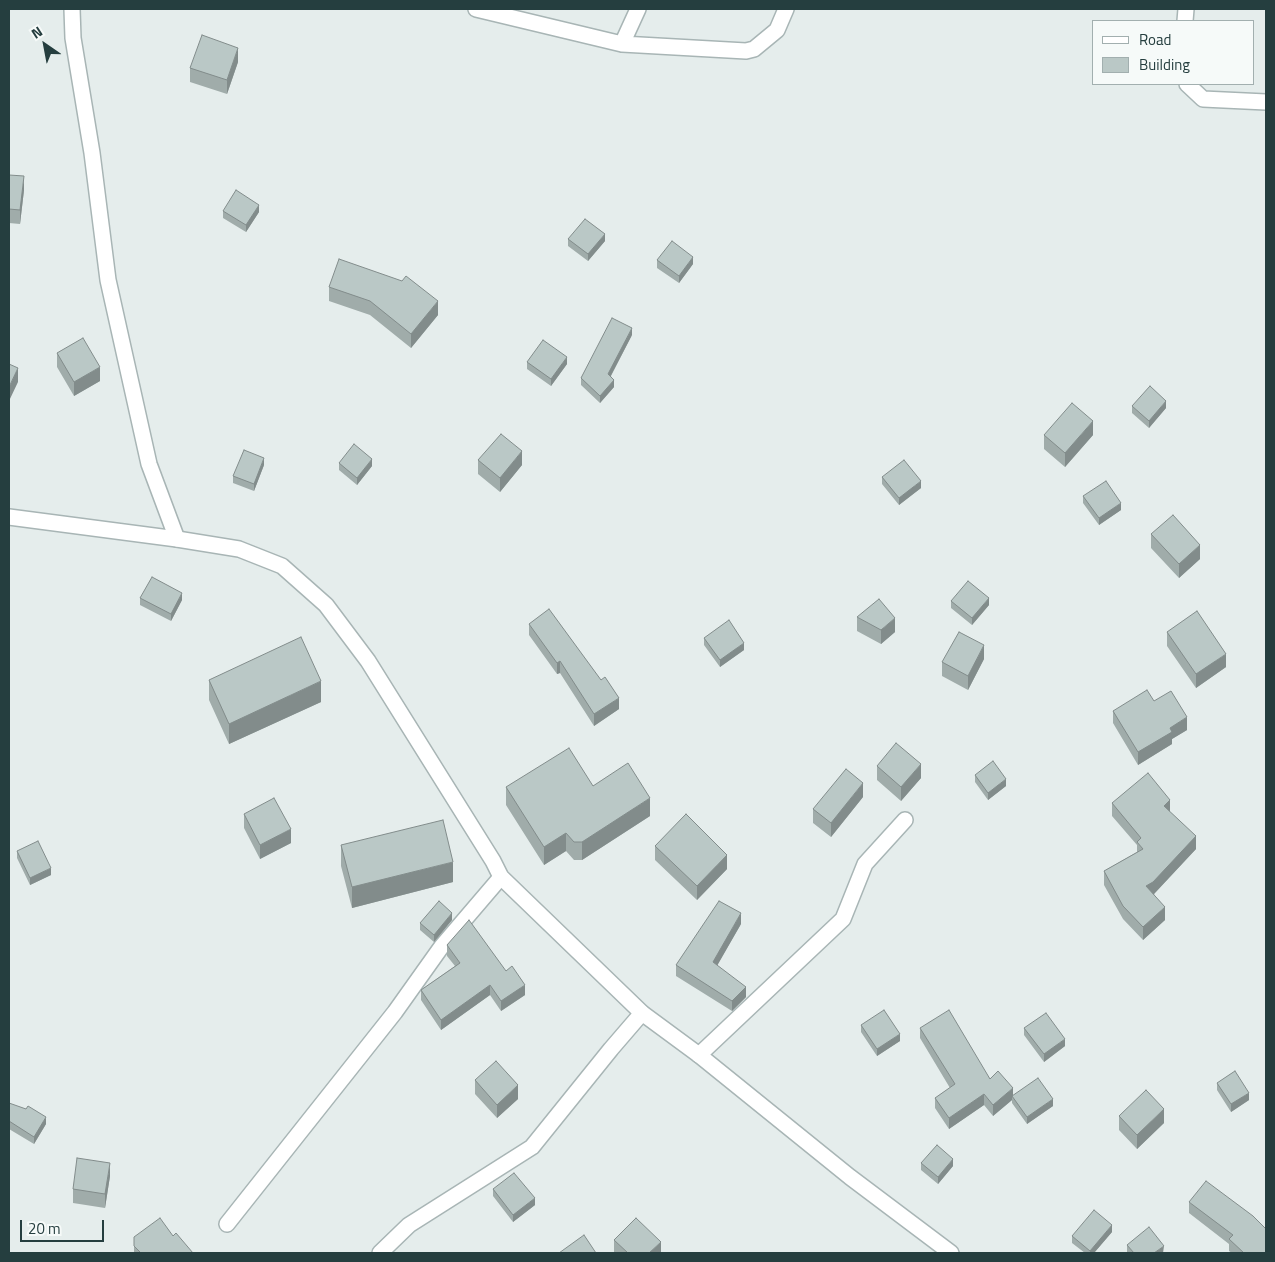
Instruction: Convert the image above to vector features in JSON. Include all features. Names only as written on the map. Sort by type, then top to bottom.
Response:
[{"type":"street","points":[[72,9],[73,38],[92,153],[108,280],[149,464],[177,539]]},
{"type":"street","points":[[476,9],[622,44],[746,51],[754,49],[777,30],[786,9]]},
{"type":"street","points":[[622,44],[638,9]]},
{"type":"street","points":[[1188,85],[1203,99],[1266,102]]},
{"type":"street","points":[[9,517],[239,549],[282,566],[326,605],[368,661],[488,853],[501,878],[642,1013],[699,1055],[850,1177],[951,1253]]},
{"type":"street","points":[[699,1055],[843,919],[864,864],[905,820]]},
{"type":"street","points":[[227,1224],[395,1012],[442,946],[501,878]]},
{"type":"street","points":[[380,1253],[409,1224],[532,1148],[642,1013]]},
{"type":"building","points":[[202,35],[238,48],[227,80],[190,68]]},
{"type":"building","points":[[9,175],[24,176],[20,210],[9,209]]},
{"type":"building","points":[[236,190],[259,205],[246,225],[223,211]]},
{"type":"building","points":[[585,219],[605,234],[588,254],[568,239]]},
{"type":"building","points":[[672,241],[693,257],[679,276],[657,260]]},
{"type":"building","points":[[339,259],[402,281],[406,276],[438,301],[411,334],[370,301],[329,287]]},
{"type":"building","points":[[612,318],[632,328],[608,374],[614,380],[600,396],[581,378]]},
{"type":"building","points":[[83,338],[100,367],[74,382],[57,353]]},
{"type":"building","points":[[543,340],[567,357],[551,379],[527,362]]},
{"type":"building","points":[[9,364],[18,368],[9,387]]},
{"type":"building","points":[[1150,386],[1166,401],[1149,421],[1132,406]]},
{"type":"building","points":[[1072,403],[1093,421],[1065,453],[1044,435]]},
{"type":"building","points":[[501,434],[522,451],[500,478],[478,460]]},
{"type":"building","points":[[354,444],[372,459],[357,478],[339,463]]},
{"type":"building","points":[[244,450],[264,458],[254,484],[233,476]]},
{"type":"building","points":[[904,460],[921,481],[899,498],[882,477]]},
{"type":"building","points":[[1106,481],[1121,503],[1099,518],[1083,496]]},
{"type":"building","points":[[1173,515],[1200,545],[1179,564],[1151,534]]},
{"type":"building","points":[[152,577],[182,593],[171,614],[140,598]]},
{"type":"building","points":[[968,581],[989,598],[972,618],[951,601]]},
{"type":"building","points":[[879,599],[895,618],[881,630],[857,617]]},
{"type":"building","points":[[549,609],[601,680],[605,677],[619,698],[594,714],[560,661],[557,663],[529,624]]},
{"type":"building","points":[[1197,611],[1226,654],[1196,674],[1167,632]]},
{"type":"building","points":[[729,620],[744,643],[720,660],[704,638]]},
{"type":"building","points":[[959,632],[984,645],[968,676],[942,662]]},
{"type":"building","points":[[301,637],[321,681],[229,724],[209,680]]},
{"type":"building","points":[[1147,690],[1154,701],[1171,691],[1187,717],[1170,728],[1172,732],[1138,752],[1113,711]]},
{"type":"building","points":[[896,743],[921,764],[901,787],[877,766]]},
{"type":"building","points":[[569,748],[593,786],[628,763],[650,798],[582,842],[574,842],[566,833],[544,847],[506,787]]},
{"type":"building","points":[[993,761],[1006,779],[988,793],[975,775]]},
{"type":"building","points":[[846,769],[863,783],[831,823],[813,809]]},
{"type":"building","points":[[1148,773],[1170,800],[1164,806],[1196,836],[1153,882],[1146,886],[1165,907],[1143,927],[1123,906],[1104,871],[1143,849],[1137,842],[1141,838],[1112,803]]},
{"type":"building","points":[[274,798],[291,829],[260,845],[244,814]]},
{"type":"building","points":[[686,814],[727,855],[697,886],[655,846]]},
{"type":"building","points":[[443,820],[453,862],[352,887],[341,845]]},
{"type":"building","points":[[38,841],[51,868],[30,878],[17,851]]},
{"type":"building","points":[[439,901],[452,913],[434,935],[420,923]]},
{"type":"building","points":[[719,901],[741,913],[713,962],[746,987],[732,1001],[676,965]]},
{"type":"building","points":[[469,920],[506,971],[512,966],[525,985],[501,1001],[490,985],[441,1020],[421,990],[460,963],[447,945]]},
{"type":"building","points":[[884,1010],[900,1034],[877,1049],[861,1025]]},
{"type":"building","points":[[949,1010],[990,1079],[998,1071],[1013,1088],[993,1105],[984,1094],[949,1118],[935,1098],[955,1084],[920,1028]]},
{"type":"building","points":[[1046,1013],[1065,1039],[1044,1054],[1024,1028]]},
{"type":"building","points":[[496,1061],[518,1085],[497,1105],[475,1080]]},
{"type":"building","points":[[1235,1071],[1249,1093],[1231,1104],[1217,1083]]},
{"type":"building","points":[[1038,1078],[1053,1099],[1027,1117],[1012,1096]]},
{"type":"building","points":[[1146,1090],[1164,1109],[1137,1135],[1119,1116]]},
{"type":"building","points":[[9,1103],[26,1109],[28,1106],[46,1117],[34,1137],[9,1121]]},
{"type":"building","points":[[937,1145],[953,1159],[938,1177],[921,1163]]},
{"type":"building","points":[[77,1158],[110,1163],[105,1194],[73,1189]]},
{"type":"building","points":[[514,1173],[535,1198],[513,1215],[493,1189]]},
{"type":"building","points":[[1206,1181],[1253,1216],[1266,1229],[1266,1253],[1244,1253],[1229,1239],[1233,1235],[1189,1202]]},
{"type":"building","points":[[1094,1210],[1112,1225],[1090,1251],[1072,1236]]},
{"type":"building","points":[[160,1218],[173,1236],[176,1233],[193,1253],[141,1253],[134,1246],[134,1237]]},
{"type":"building","points":[[636,1218],[661,1242],[649,1253],[628,1253],[614,1240]]},
{"type":"building","points":[[1149,1227],[1164,1246],[1154,1253],[1134,1253],[1127,1245]]},
{"type":"building","points":[[584,1235],[596,1253],[559,1253]]}]
